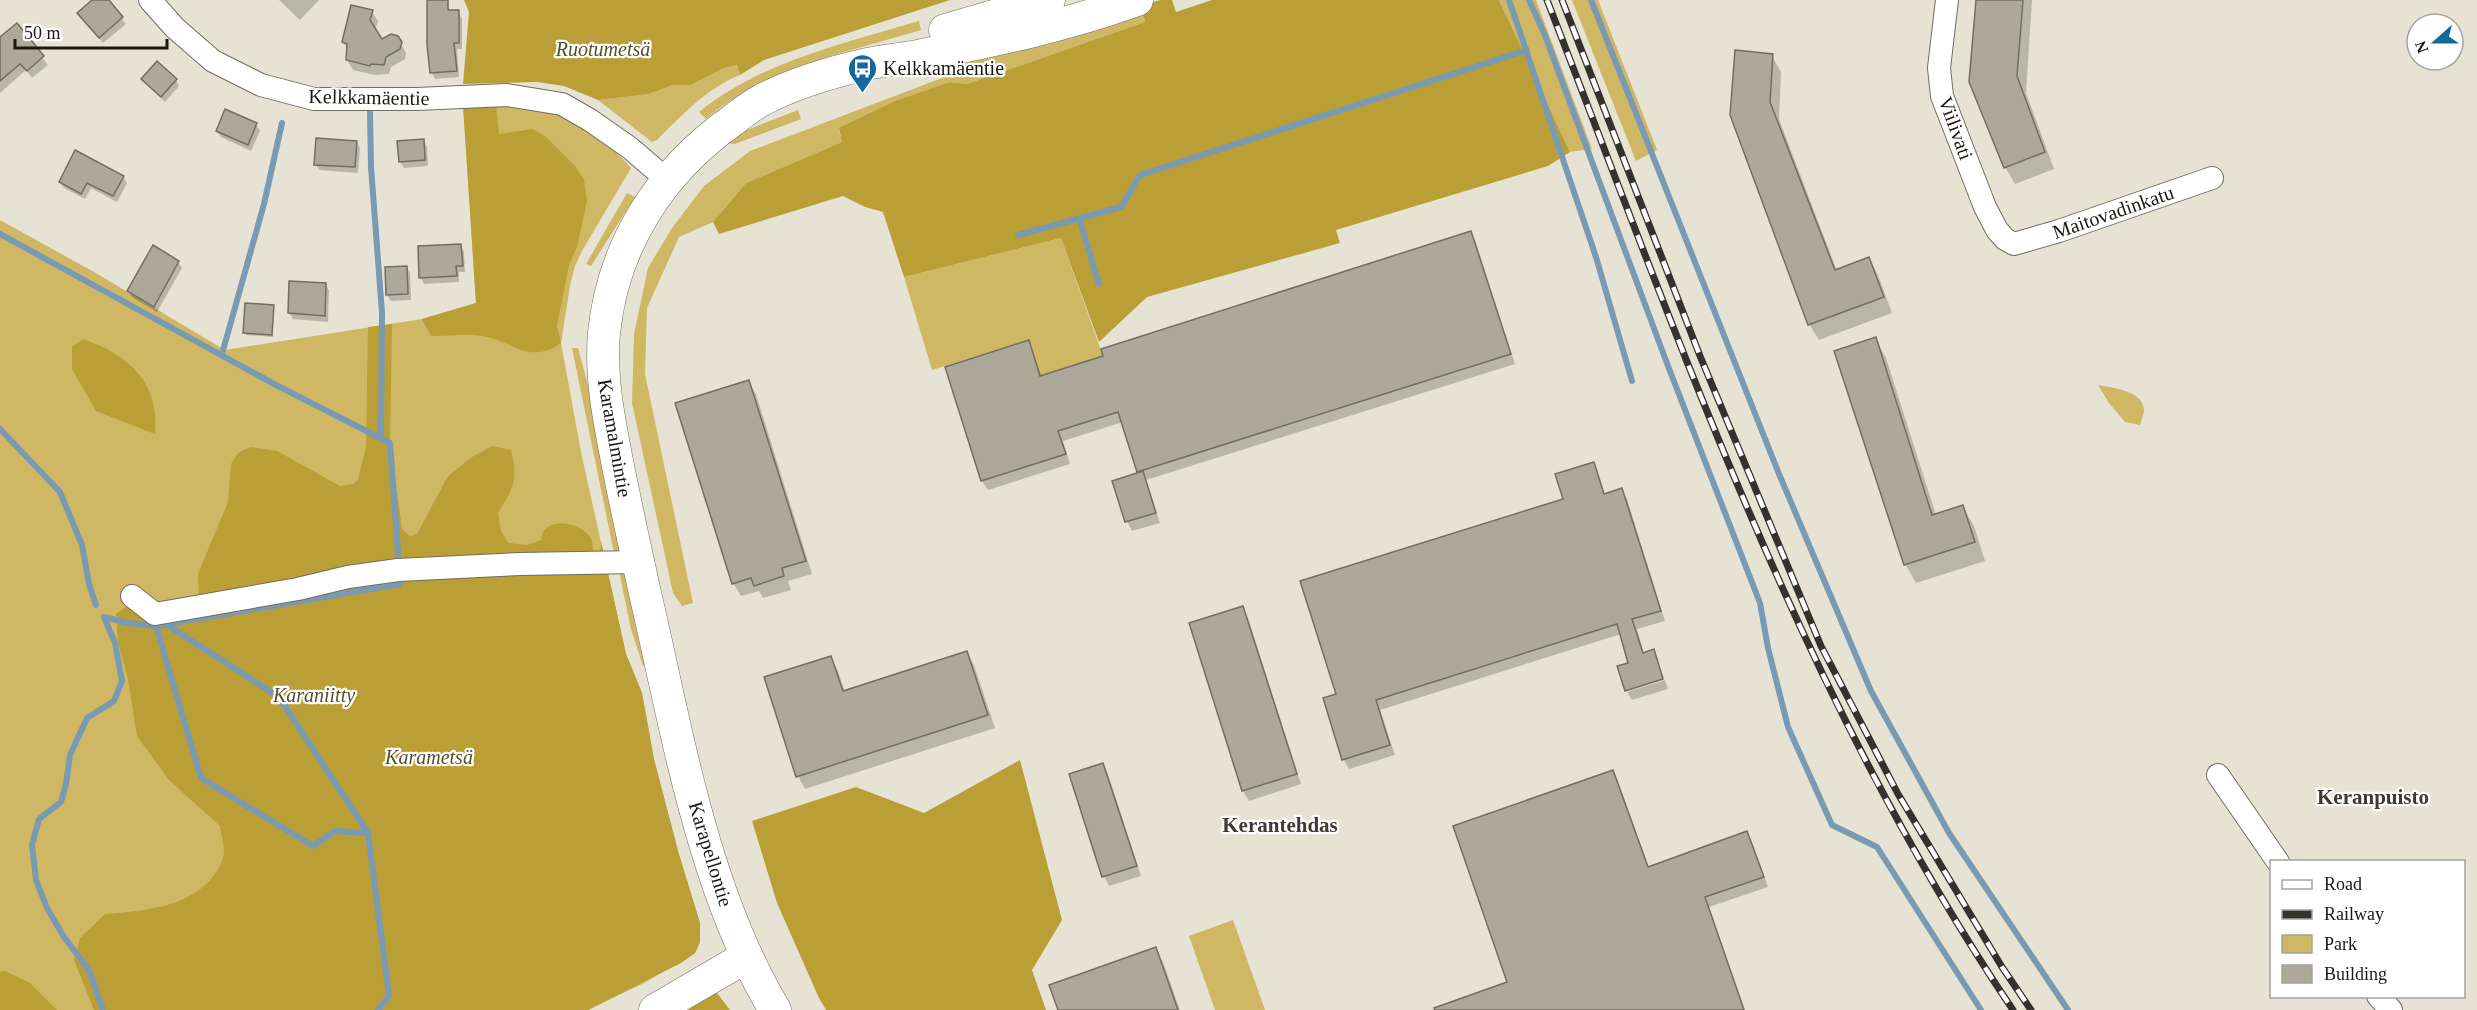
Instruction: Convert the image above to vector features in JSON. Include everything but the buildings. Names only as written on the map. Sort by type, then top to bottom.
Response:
[{"type":"street","name":"Kelkkamäentie","points":[[150,0],[175,28],[213,61],[261,85],[314,99],[417,99],[507,95],[562,104],[630,148],[666,179]]},
{"type":"street","name":"Karamalmintie","points":[[867,64],[925,36],[1049,0]]},
{"type":"street","name":"Karamalmintie","points":[[668,690],[638,562],[606,406],[603,372],[604,332],[612,289],[622,257],[644,212],[666,179],[710,136],[760,100],[805,82],[867,64],[924,55],[1015,35],[1110,10],[1137,0]]},
{"type":"street","name":"Viilivati","points":[[1947,0],[1939,68],[1942,96],[1985,207],[1997,230],[2005,239],[2014,244]]},
{"type":"street","name":"Maitovadinkatu","points":[[2014,244],[2059,231],[2212,178]]},
{"type":"street","points":[[132,596],[155,614],[298,589],[348,577],[398,570],[520,564],[638,562]]},
{"type":"street","name":"Karapellontie","points":[[668,690],[710,861],[746,957],[775,1010]]},
{"type":"street","points":[[2218,775],[2277,860]]},
{"type":"street","points":[[655,1010],[746,957]]},
{"type":"street","points":[[2380,998],[2391,1010]]},
{"type":"green space","name":"Ruotumetsä","points":[[464,0],[950,0],[764,60],[740,75],[737,65],[724,68],[691,85],[673,85],[649,94],[598,100],[564,86],[537,82],[463,84],[469,12]]},
{"type":"green space","points":[[1160,0],[1172,0],[1176,12],[1212,0],[1499,0],[1570,152],[1548,166],[1336,230],[1340,243],[1147,297],[1099,342],[1061,238],[904,277],[883,212],[865,207],[843,196],[719,234],[713,222],[746,183],[842,142],[839,128],[893,102],[950,82],[967,84],[1145,22],[1141,6]]},
{"type":"green space","points":[[1499,0],[1536,0],[1592,149],[1570,152]]},
{"type":"green space","points":[[1572,0],[1598,0],[1657,150],[1636,161]]},
{"type":"green space","points":[[1141,6],[1145,22],[967,84],[950,82],[839,129],[842,142],[746,183],[713,222],[679,237],[647,308],[645,374],[693,603],[682,606],[673,593],[632,403],[634,334],[648,268],[672,228],[704,186],[750,151],[942,78],[950,55]]},
{"type":"green space","points":[[919,21],[921,30],[836,54],[781,74],[729,101],[706,119],[699,112],[723,94],[776,67],[833,46]]},
{"type":"green space","points":[[737,65],[740,75],[706,95],[652,142],[598,100],[649,94],[673,85],[691,85],[724,68]]},
{"type":"green space","name":"Karaniitty","points":[[496,104],[545,110],[570,118],[599,137],[631,168],[575,266],[561,343],[582,457],[626,654],[642,693],[654,759],[700,923],[700,942],[695,953],[644,983],[588,1010],[0,1010],[0,220],[94,272],[225,350],[422,319],[476,303],[463,105]]},
{"type":"green space","points":[[496,104],[499,134],[533,129],[546,137],[575,166],[584,180],[587,201],[577,247],[569,265],[557,326],[561,343],[540,352],[522,350],[483,336],[431,336],[422,319],[476,303],[463,105]]},
{"type":"green space","points":[[798,110],[801,119],[735,144],[725,143],[744,131]]},
{"type":"green space","points":[[627,193],[635,197],[591,266],[586,264]]},
{"type":"green space","points":[[1061,238],[1103,356],[1040,376],[1028,340],[932,370],[904,277]]},
{"type":"green space","name":"Karametsä","points":[[392,324],[390,441],[402,529],[410,536],[417,534],[448,476],[472,457],[492,446],[511,450],[513,460],[513,483],[498,513],[501,531],[508,543],[527,545],[541,540],[546,528],[559,524],[578,527],[588,534],[592,542],[593,554],[597,554],[601,549],[601,541],[626,654],[642,693],[654,759],[700,923],[700,942],[695,953],[681,963],[588,1010],[94,1010],[74,960],[80,938],[105,914],[157,908],[190,896],[203,887],[215,874],[224,855],[220,826],[169,780],[137,736],[128,679],[118,642],[116,614],[139,598],[154,609],[199,603],[198,574],[228,502],[231,464],[238,453],[250,447],[277,451],[340,486],[353,484],[358,480],[366,447],[368,327]]},
{"type":"green space","points":[[83,339],[114,353],[138,373],[147,386],[152,400],[155,434],[96,411],[72,369],[72,347]]},
{"type":"green space","points":[[572,348],[578,348],[592,400],[622,553],[616,553],[613,548]]},
{"type":"green space","points":[[2098,385],[2126,391],[2138,398],[2144,410],[2140,425],[2125,422]]},
{"type":"green space","points":[[625,570],[645,665],[643,666],[631,629],[619,571]]},
{"type":"green space","points":[[1020,760],[1062,920],[1032,970],[1046,1010],[826,1010],[777,903],[752,821],[856,787],[924,813]]},
{"type":"green space","points":[[1233,920],[1265,1010],[1215,1010],[1189,936]]},
{"type":"green space","points":[[5,971],[30,983],[57,1010],[0,1010],[0,972]]},
{"type":"green space","points":[[717,993],[730,1010],[675,1010],[698,996]]},
{"type":"waterway","points":[[1509,0],[1596,257],[1632,381]]},
{"type":"waterway","points":[[1529,0],[1544,33],[1668,366],[1760,603],[1768,648],[1788,727],[1832,825],[1877,847],[1981,1010]]},
{"type":"waterway","points":[[1591,0],[1779,474],[1871,691],[1949,833],[2068,1010]]},
{"type":"waterway","points":[[1018,235],[1121,207],[1140,175],[1527,50]]},
{"type":"waterway","points":[[370,112],[371,167],[382,313],[381,439]]},
{"type":"waterway","points":[[222,354],[264,204],[282,123]]},
{"type":"waterway","points":[[1079,218],[1099,284]]},
{"type":"waterway","points":[[0,234],[276,385],[390,443],[399,565]]},
{"type":"waterway","points":[[0,429],[60,492],[82,545],[89,584],[96,605]]},
{"type":"waterway","points":[[156,626],[400,584]]},
{"type":"waterway","points":[[104,617],[128,623],[156,626],[201,778],[313,846],[335,831],[368,833],[389,996],[378,1010]]},
{"type":"waterway","points":[[103,1010],[89,970],[64,937],[47,908],[36,880],[32,845],[39,819],[61,802],[70,755],[87,718],[114,701],[122,681],[115,643],[104,617]]},
{"type":"waterway","points":[[167,625],[279,697],[368,833]]},
{"type":"railway","points":[[1547,0],[1698,390],[1809,646],[1871,770],[1938,892],[2013,1010]]},
{"type":"railway","points":[[1562,0],[1700,356],[1821,646],[1898,794],[2002,967],[2031,1010]]},
{"type":"place","name":"Kelkkamäentie","points":[[862,94]]},
{"type":"district","name":"Keranpuisto","points":[[2373,797]]},
{"type":"district","name":"Kerantehdas","points":[[1280,825]]}]
